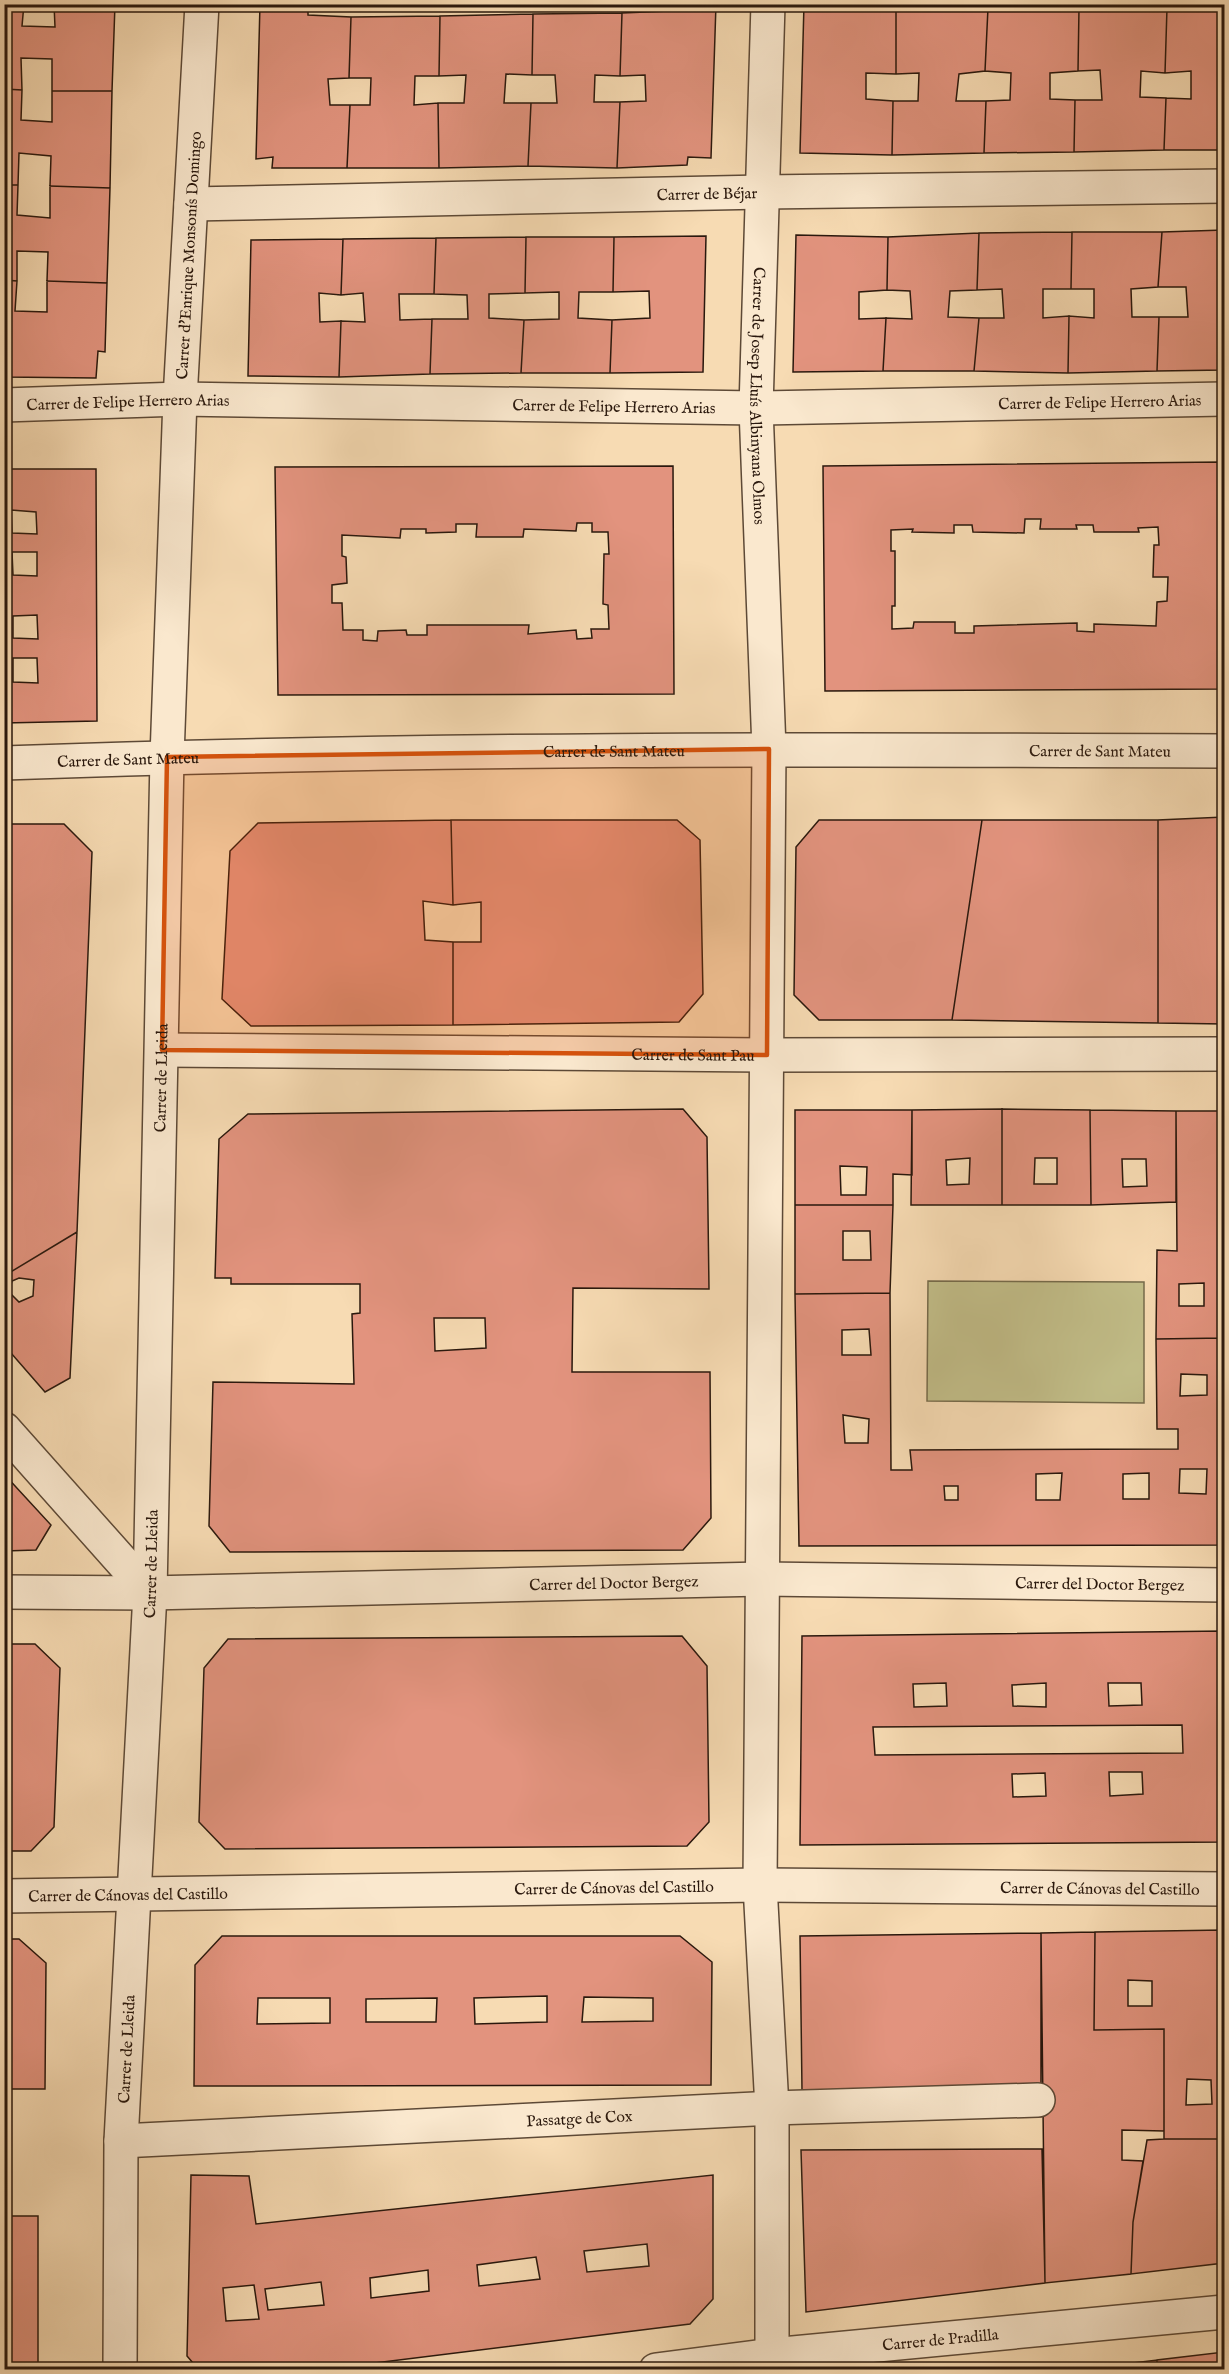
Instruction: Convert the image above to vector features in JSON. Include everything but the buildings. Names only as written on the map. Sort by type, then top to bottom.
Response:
[{"type":"street","name":"Carrer d'Enrique Monsonís Domingo","points":[[167,757],[180,399],[202,4]]},
{"type":"street","name":"Carrer de Josep Lluís Albinyana Olmos","points":[[768,4],[756,408],[769,749],[760,1885],[772,2108],[772,2362]]},
{"type":"street","name":"Carrer de Béjar","points":[[191,204],[763,192],[1224,186]]},
{"type":"street","name":"Carrer de Felipe Herrero Arias","points":[[4,405],[180,399],[756,408],[1224,399]]},
{"type":"street","name":"Carrer de Sant Mateu","points":[[4,763],[167,757],[769,749],[1224,751]]},
{"type":"street","name":"Carrer de Lleida","points":[[120,2370],[121,2141],[132,1894],[150,1593],[167,757]]},
{"type":"street","name":"Carrer de Sant Pau","points":[[162,1050],[767,1055],[1224,1054]]},
{"type":"street","points":[[4,1429],[150,1593]]},
{"type":"street","name":"Carrer del Doctor Bergez","points":[[4,1592],[150,1593],[762,1579],[1224,1585]]},
{"type":"street","name":"Carrer de Cánovas del Castillo","points":[[4,1896],[760,1885],[1224,1889]]},
{"type":"street","name":"Passatge de Cox","points":[[121,2141],[772,2108],[1038,2100]]},
{"type":"street","name":"Carrer de Pradilla","points":[[656,2370],[772,2362],[1224,2312]]},
{"type":"highlighted area","points":[[769,749],[767,1055],[162,1050],[167,757]]},
{"type":"shaded area","points":[[928,1281],[1144,1282],[1144,1403],[927,1401]]}]
